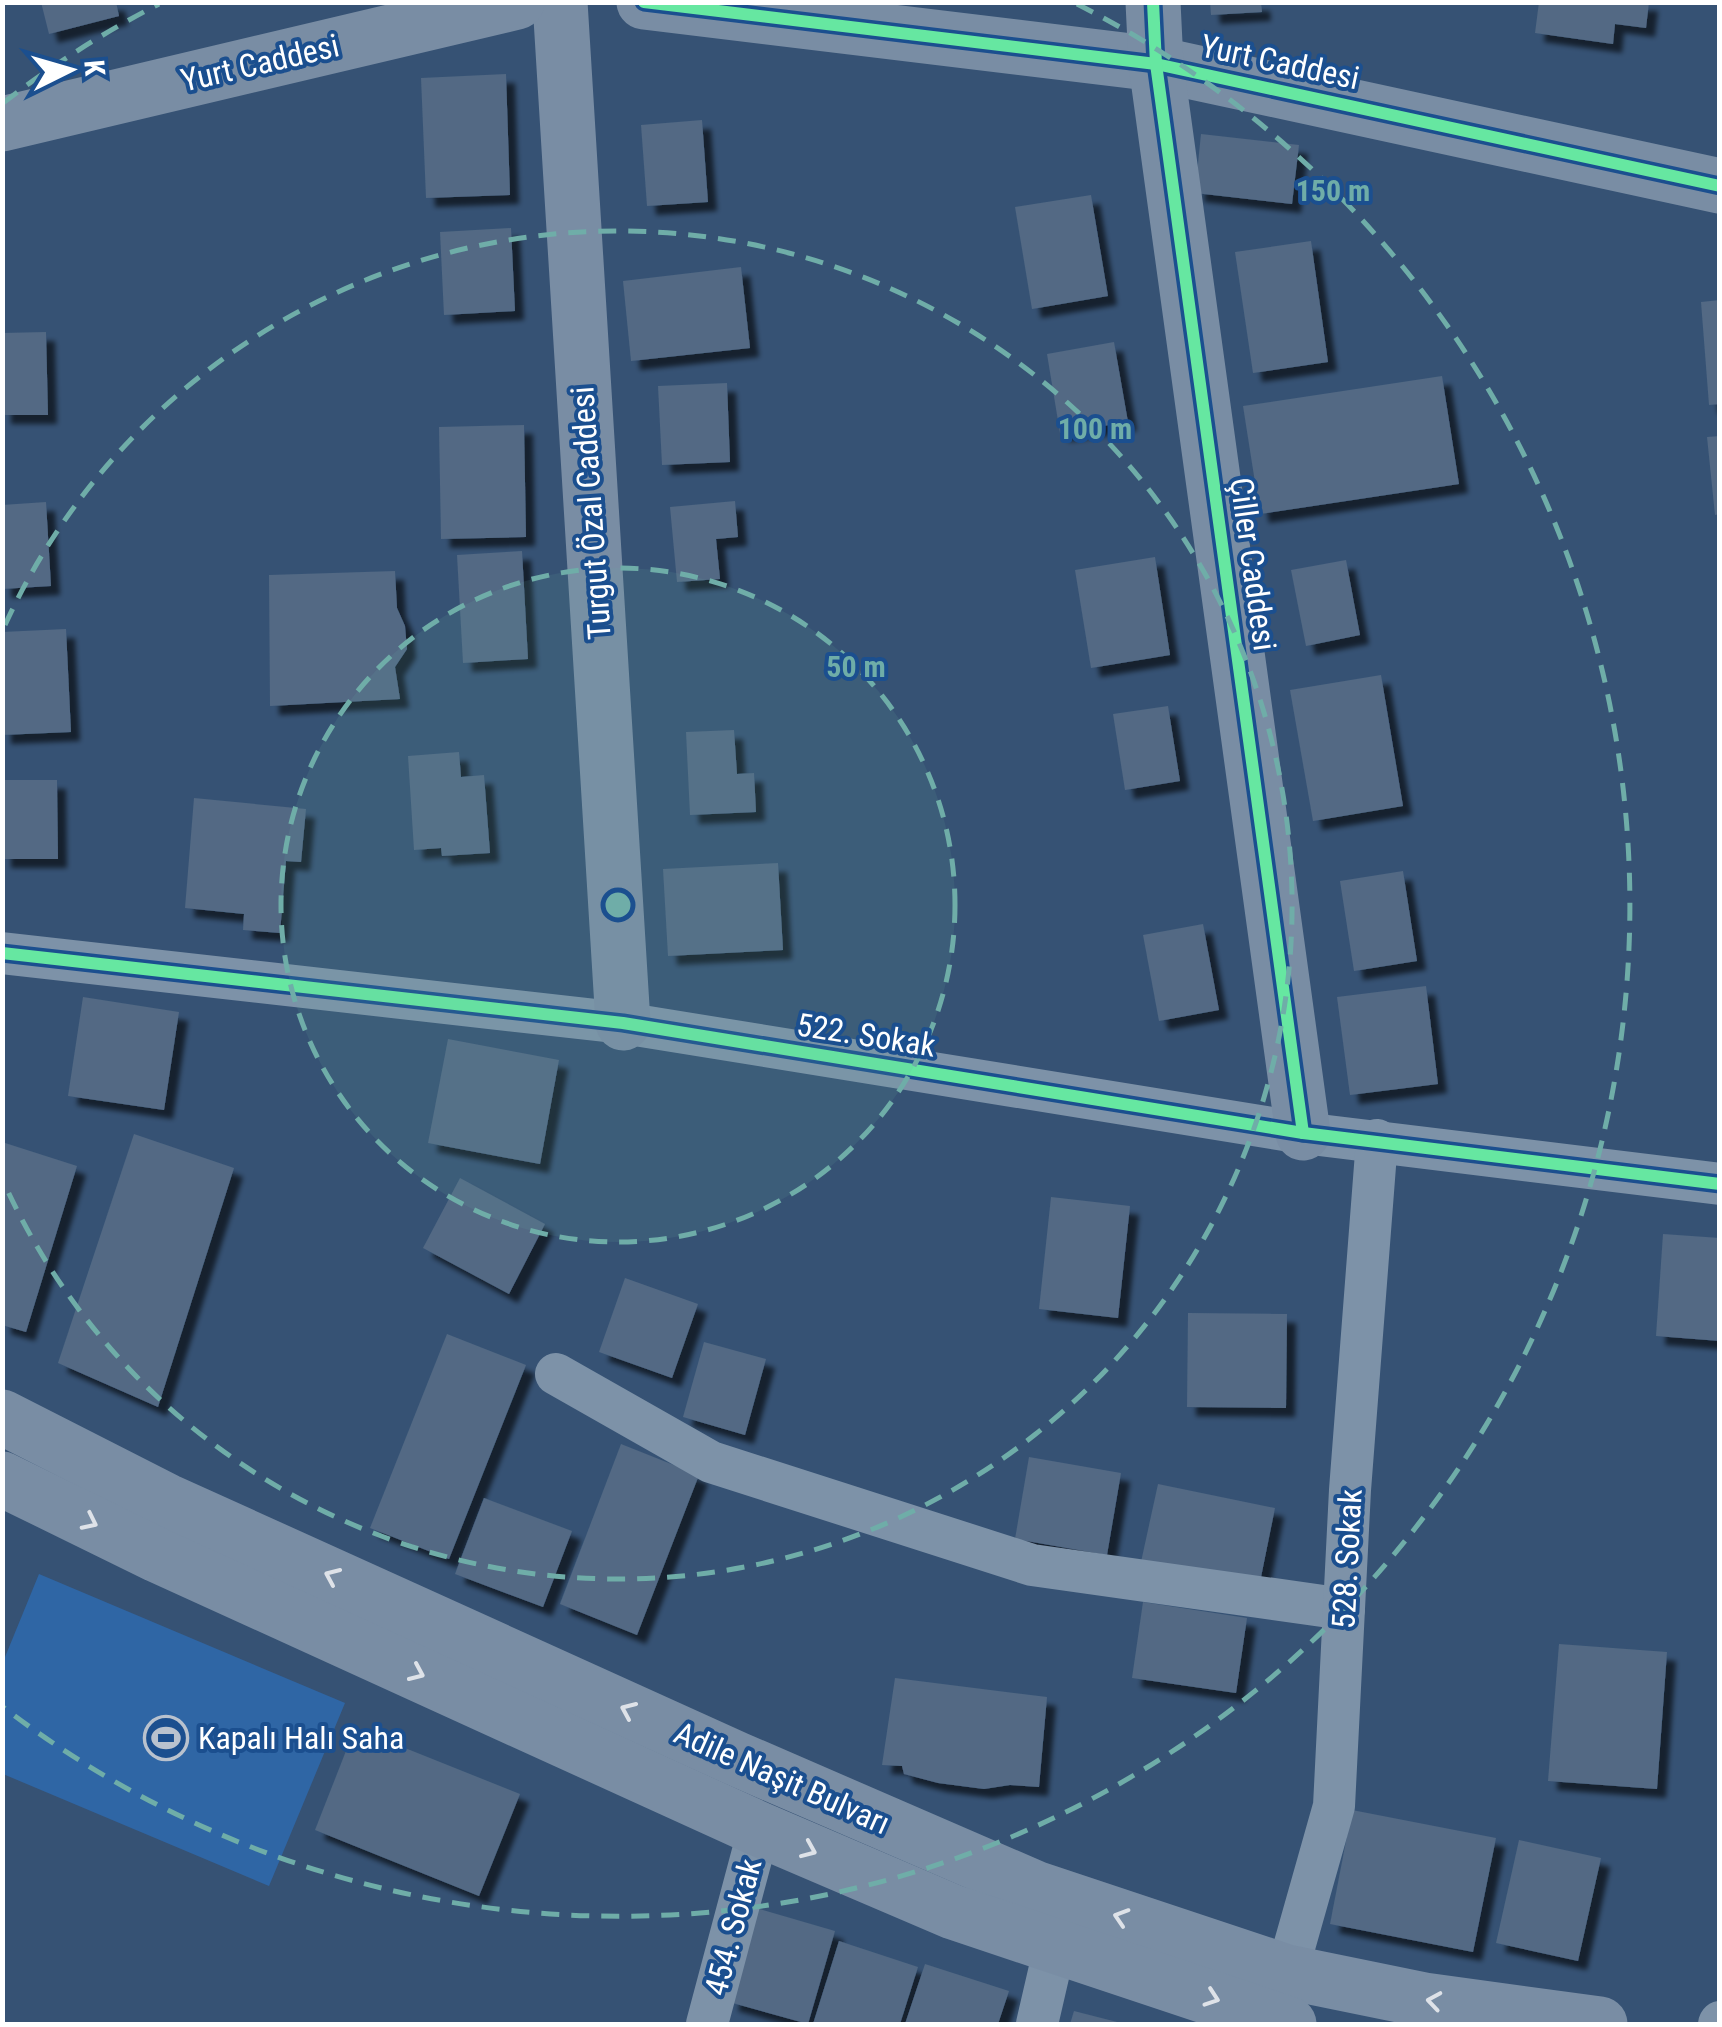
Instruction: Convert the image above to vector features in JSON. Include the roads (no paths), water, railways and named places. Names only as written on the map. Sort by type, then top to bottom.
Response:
[{"type":"street","name":"Yurt Caddesi","points":[[2,124],[516,2]]},
{"type":"street","name":"Turgut Özal Caddesi","points":[[560,2],[622,1023]]},
{"type":"street","name":"Yurt Caddesi","points":[[644,2],[1156,64],[1720,186]]},
{"type":"street","name":"Çiller Caddesi","points":[[1153,2],[1156,64],[1303,1133]]},
{"type":"street","name":"522. Sokak","points":[[2,952],[622,1023],[1303,1133],[1720,1184]]},
{"type":"street","name":"528. Sokak","points":[[1288,1998],[1334,1806],[1377,1140]]},
{"type":"street","points":[[556,1374],[711,1462],[1032,1565],[1344,1609]]},
{"type":"street","name":"Adile Naşit Bulvarı","points":[[2,1417],[166,1501],[719,1751],[1288,1998]]},
{"type":"street","name":"Adile Naşit Bulvarı","points":[[2,1479],[157,1555],[759,1829],[953,1912],[1055,1946],[1288,1998],[1424,2000],[1600,2024]]},
{"type":"street","name":"454. Sokak","points":[[706,2024],[759,1829]]},
{"type":"street","points":[[1037,2024],[1055,1946]]},
{"type":"place","name":"Kapalı Halı Saha","points":[[166,1738]]}]
